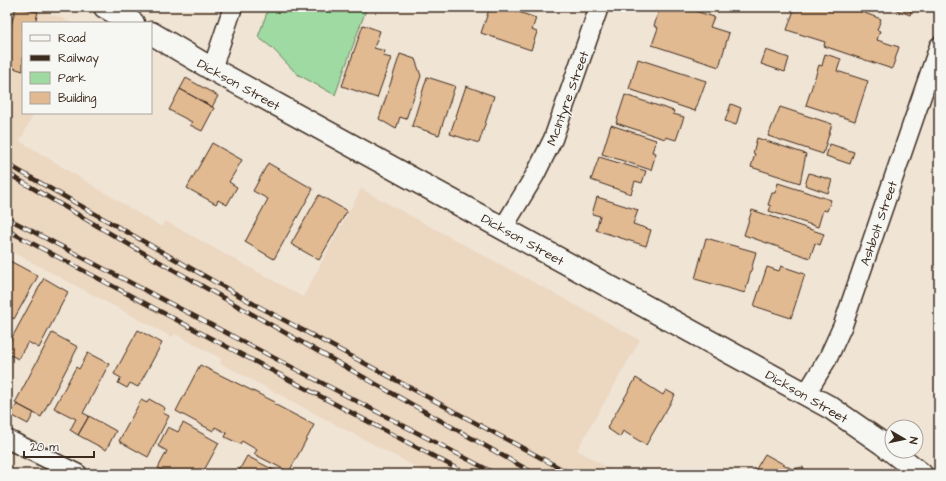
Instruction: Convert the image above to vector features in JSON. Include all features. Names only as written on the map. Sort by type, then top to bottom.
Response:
[{"type":"street","points":[[105,7],[131,22]]},
{"type":"street","points":[[212,69],[233,7]]},
{"type":"street","name":"McIntyre Street","points":[[503,228],[535,175],[559,126],[599,7]]},
{"type":"street","name":"Dickson Street","points":[[152,34],[212,69],[806,394],[854,423],[921,474]]},
{"type":"street","name":"Ashbolt Street","points":[[806,394],[828,358],[843,325],[939,46]]},
{"type":"street","points":[[7,439],[74,473]]},
{"type":"shaded area","points":[[7,7],[25,7],[60,17],[70,22],[22,22],[22,114],[34,114],[20,141],[161,227],[165,221],[303,297],[361,189],[640,340],[577,450],[618,474],[429,474],[220,363],[222,359],[175,334],[172,337],[7,249]]},
{"type":"green space","points":[[269,7],[367,7],[335,95],[297,74],[271,47],[258,37]]},
{"type":"building","points":[[16,7],[38,12],[35,22],[22,22],[22,71],[7,66],[7,40]]},
{"type":"building","points":[[490,7],[504,7],[536,18],[532,30],[537,32],[531,50],[481,33]]},
{"type":"building","points":[[660,7],[683,7],[714,17],[710,27],[729,33],[719,67],[652,45],[658,28],[654,26]]},
{"type":"building","points":[[795,7],[864,8],[862,12],[881,19],[877,30],[880,31],[877,40],[899,47],[892,69],[824,46],[825,42],[787,30]]},
{"type":"building","points":[[889,7],[913,7],[910,15]]},
{"type":"building","points":[[363,25],[380,31],[374,48],[385,51],[383,56],[391,58],[377,98],[342,86]]},
{"type":"building","points":[[766,50],[789,58],[785,72],[761,64]]},
{"type":"building","points":[[400,54],[415,59],[421,76],[406,119],[400,117],[396,129],[379,119]]},
{"type":"building","points":[[825,54],[841,59],[837,71],[868,81],[855,121],[806,105],[819,65],[822,66]]},
{"type":"building","points":[[638,59],[706,81],[695,111],[629,89]]},
{"type":"building","points":[[427,77],[455,86],[439,135],[412,126]]},
{"type":"building","points":[[186,78],[218,96],[212,107],[180,89]]},
{"type":"building","points":[[466,86],[494,96],[479,143],[450,134]]},
{"type":"building","points":[[180,89],[214,108],[202,131],[190,125],[192,122],[169,110]]},
{"type":"building","points":[[625,95],[674,111],[673,114],[684,117],[676,140],[666,137],[665,139],[616,123]]},
{"type":"building","points":[[731,104],[741,108],[736,125],[725,121]]},
{"type":"building","points":[[780,107],[832,124],[823,154],[768,136]]},
{"type":"building","points":[[611,125],[656,140],[652,152],[656,153],[651,170],[602,154]]},
{"type":"building","points":[[757,138],[806,154],[800,183],[751,167],[755,154],[753,153]]},
{"type":"building","points":[[212,143],[242,160],[229,182],[237,187],[227,205],[218,200],[216,204],[187,188]]},
{"type":"building","points":[[830,144],[854,152],[850,164],[826,156]]},
{"type":"building","points":[[599,157],[646,171],[642,183],[635,181],[631,194],[591,180]]},
{"type":"building","points":[[268,163],[313,189],[274,259],[245,242],[268,199],[253,191]]},
{"type":"building","points":[[809,173],[832,180],[828,193],[805,185]]},
{"type":"building","points":[[778,183],[831,200],[827,211],[823,210],[818,227],[769,211],[771,206],[768,205],[772,193],[775,193]]},
{"type":"building","points":[[319,195],[347,211],[319,260],[291,244]]},
{"type":"building","points":[[597,197],[638,210],[633,224],[651,230],[646,246],[596,230],[600,216],[592,214]]},
{"type":"building","points":[[752,210],[824,234],[820,245],[815,243],[810,258],[744,235]]},
{"type":"building","points":[[706,238],[756,252],[745,293],[695,279]]},
{"type":"building","points":[[10,261],[38,276],[14,319],[7,315],[7,266]]},
{"type":"building","points":[[781,266],[805,274],[791,318],[754,306],[767,267],[779,271]]},
{"type":"building","points":[[44,278],[68,292],[39,348],[28,342],[18,359],[7,353],[7,347]]},
{"type":"building","points":[[138,330],[162,343],[138,387],[130,383],[127,388],[118,383],[121,378],[114,374]]},
{"type":"building","points":[[52,333],[78,347],[41,417],[15,403]]},
{"type":"building","points":[[88,353],[109,364],[83,413],[89,416],[78,435],[70,430],[76,419],[54,408],[76,367],[79,369]]},
{"type":"building","points":[[200,365],[275,402],[274,404],[314,425],[289,472],[254,454],[257,450],[242,441],[240,444],[225,437],[227,433],[215,427],[213,431],[176,411]]},
{"type":"building","points":[[636,378],[663,395],[666,390],[675,395],[646,445],[623,431],[620,437],[607,428]]},
{"type":"building","points":[[149,399],[165,408],[163,413],[169,416],[148,457],[119,441],[141,400],[147,403]]},
{"type":"building","points":[[17,404],[34,413],[28,424],[11,415]]},
{"type":"building","points":[[89,416],[116,431],[106,450],[78,435]]},
{"type":"building","points":[[183,423],[219,443],[202,474],[181,474],[173,470],[170,474],[158,468],[167,451],[158,446],[168,427],[178,432]]},
{"type":"building","points":[[765,454],[792,469],[803,467],[804,474],[753,474]]},
{"type":"building","points":[[247,456],[281,474],[237,474]]},
{"type":"railway","points":[[7,164],[254,304],[571,474]]},
{"type":"railway","points":[[7,173],[135,248],[535,474]]},
{"type":"railway","points":[[7,218],[496,474]]},
{"type":"railway","points":[[7,230],[467,474]]}]
